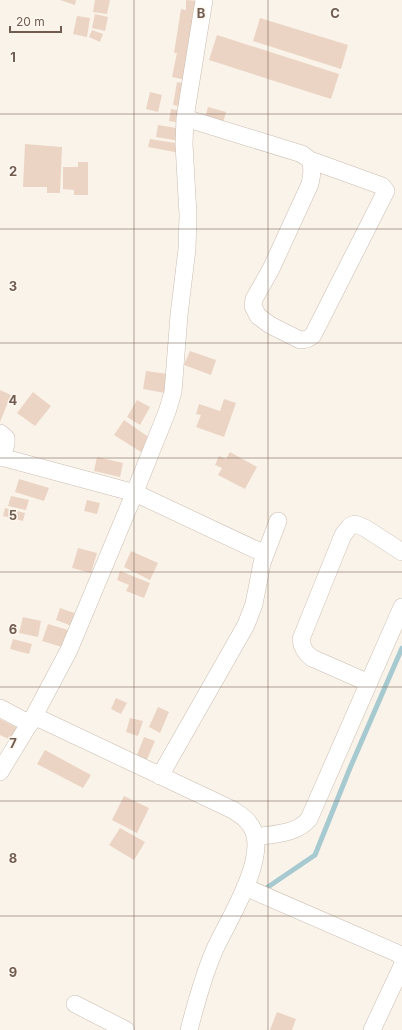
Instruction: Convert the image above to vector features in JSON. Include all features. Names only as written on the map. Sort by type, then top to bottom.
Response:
[{"type":"street","points":[[0,772],[32,720],[69,650],[135,493],[167,412],[173,392],[179,315],[187,243],[188,215],[184,144],[185,118],[204,0]]},
{"type":"street","points":[[185,118],[302,154],[310,160],[382,186],[386,191],[313,335],[308,339],[303,340],[294,337],[264,320],[256,314],[253,306],[254,300],[271,269],[310,184],[312,174],[312,164],[310,160]]},
{"type":"street","points":[[0,434],[6,438],[6,442],[0,458],[135,493],[265,554]]},
{"type":"street","points":[[160,776],[246,625],[254,604],[262,563],[278,522]]},
{"type":"street","points":[[369,683],[312,658],[306,654],[303,649],[301,639],[343,535],[350,526],[355,524],[365,528],[402,552]]},
{"type":"street","points":[[255,837],[300,828],[309,819],[402,607]]},
{"type":"street","points":[[0,708],[32,720],[160,776],[233,810],[244,817],[253,830],[255,837],[254,862],[245,887],[211,957],[201,985],[189,1030]]},
{"type":"street","points":[[245,887],[399,954],[402,959]]},
{"type":"street","points":[[372,1030],[402,966]]},
{"type":"street","points":[[75,1004],[126,1030]]},
{"type":"building","points":[[60,0],[76,0],[75,5]]},
{"type":"building","points":[[95,0],[110,0],[107,14],[93,12]]},
{"type":"building","points":[[186,0],[199,1],[186,80],[172,77],[177,53],[174,53],[181,9],[186,10]]},
{"type":"building","points":[[95,14],[108,17],[105,31],[92,28]]},
{"type":"building","points":[[77,16],[90,18],[87,37],[73,34]]},
{"type":"building","points":[[260,18],[348,45],[341,69],[253,41]]},
{"type":"building","points":[[92,30],[103,34],[100,42],[89,37]]},
{"type":"building","points":[[217,35],[339,74],[331,99],[209,60]]},
{"type":"building","points":[[177,82],[188,84],[184,107],[173,105]]},
{"type":"building","points":[[150,92],[162,95],[158,112],[146,109]]},
{"type":"building","points":[[208,107],[226,112],[222,127],[204,122]]},
{"type":"building","points":[[171,109],[183,111],[182,123],[169,121]]},
{"type":"building","points":[[158,125],[182,129],[180,141],[156,137]]},
{"type":"building","points":[[150,139],[182,144],[180,153],[148,147]]},
{"type":"building","points":[[25,144],[62,147],[60,193],[47,193],[47,187],[23,187]]},
{"type":"building","points":[[78,162],[88,162],[88,195],[74,195],[74,190],[63,189],[63,167],[78,167]]},
{"type":"building","points":[[190,351],[216,360],[211,375],[184,365]]},
{"type":"building","points":[[146,371],[168,374],[165,393],[143,389]]},
{"type":"building","points":[[0,390],[11,395],[0,422]]},
{"type":"building","points":[[33,392],[51,406],[35,426],[17,413]]},
{"type":"building","points":[[224,399],[236,403],[224,437],[196,427],[201,415],[196,414],[199,404],[220,411]]},
{"type":"building","points":[[137,400],[150,407],[140,425],[127,417]]},
{"type":"building","points":[[124,420],[150,438],[141,452],[114,435]]},
{"type":"building","points":[[230,452],[257,467],[245,489],[218,475],[222,468],[215,465],[219,456],[226,459]]},
{"type":"building","points":[[97,457],[123,463],[120,477],[94,471]]},
{"type":"building","points":[[19,479],[49,488],[44,501],[15,492]]},
{"type":"building","points":[[11,496],[29,500],[26,510],[8,506]]},
{"type":"building","points":[[87,500],[100,503],[97,514],[84,511]]},
{"type":"building","points":[[5,508],[25,513],[23,521],[3,516]]},
{"type":"building","points":[[78,548],[97,553],[91,573],[72,568]]},
{"type":"building","points":[[131,551],[158,563],[150,580],[124,567]]},
{"type":"building","points":[[120,571],[150,583],[144,598],[126,591],[129,585],[117,580]]},
{"type":"building","points":[[60,608],[77,614],[72,626],[56,620]]},
{"type":"building","points":[[23,617],[41,621],[38,637],[19,633]]},
{"type":"building","points":[[48,624],[68,630],[62,647],[42,641]]},
{"type":"building","points":[[13,639],[32,644],[29,654],[10,649]]},
{"type":"building","points":[[116,698],[127,703],[121,714],[111,709]]},
{"type":"building","points":[[158,707],[169,712],[160,733],[149,727]]},
{"type":"building","points":[[130,718],[143,721],[138,736],[126,732]]},
{"type":"building","points":[[0,719],[20,729],[15,742],[0,735]]},
{"type":"building","points":[[144,737],[155,741],[145,764],[135,760]]},
{"type":"building","points":[[45,750],[91,775],[83,788],[37,764]]},
{"type":"building","points":[[124,796],[149,808],[137,833],[112,820]]},
{"type":"building","points":[[120,828],[145,842],[134,860],[109,845]]},
{"type":"building","points":[[277,1012],[296,1019],[292,1030],[270,1030]]},
{"type":"waterway","points":[[262,891],[315,855],[350,768],[402,648]]}]
